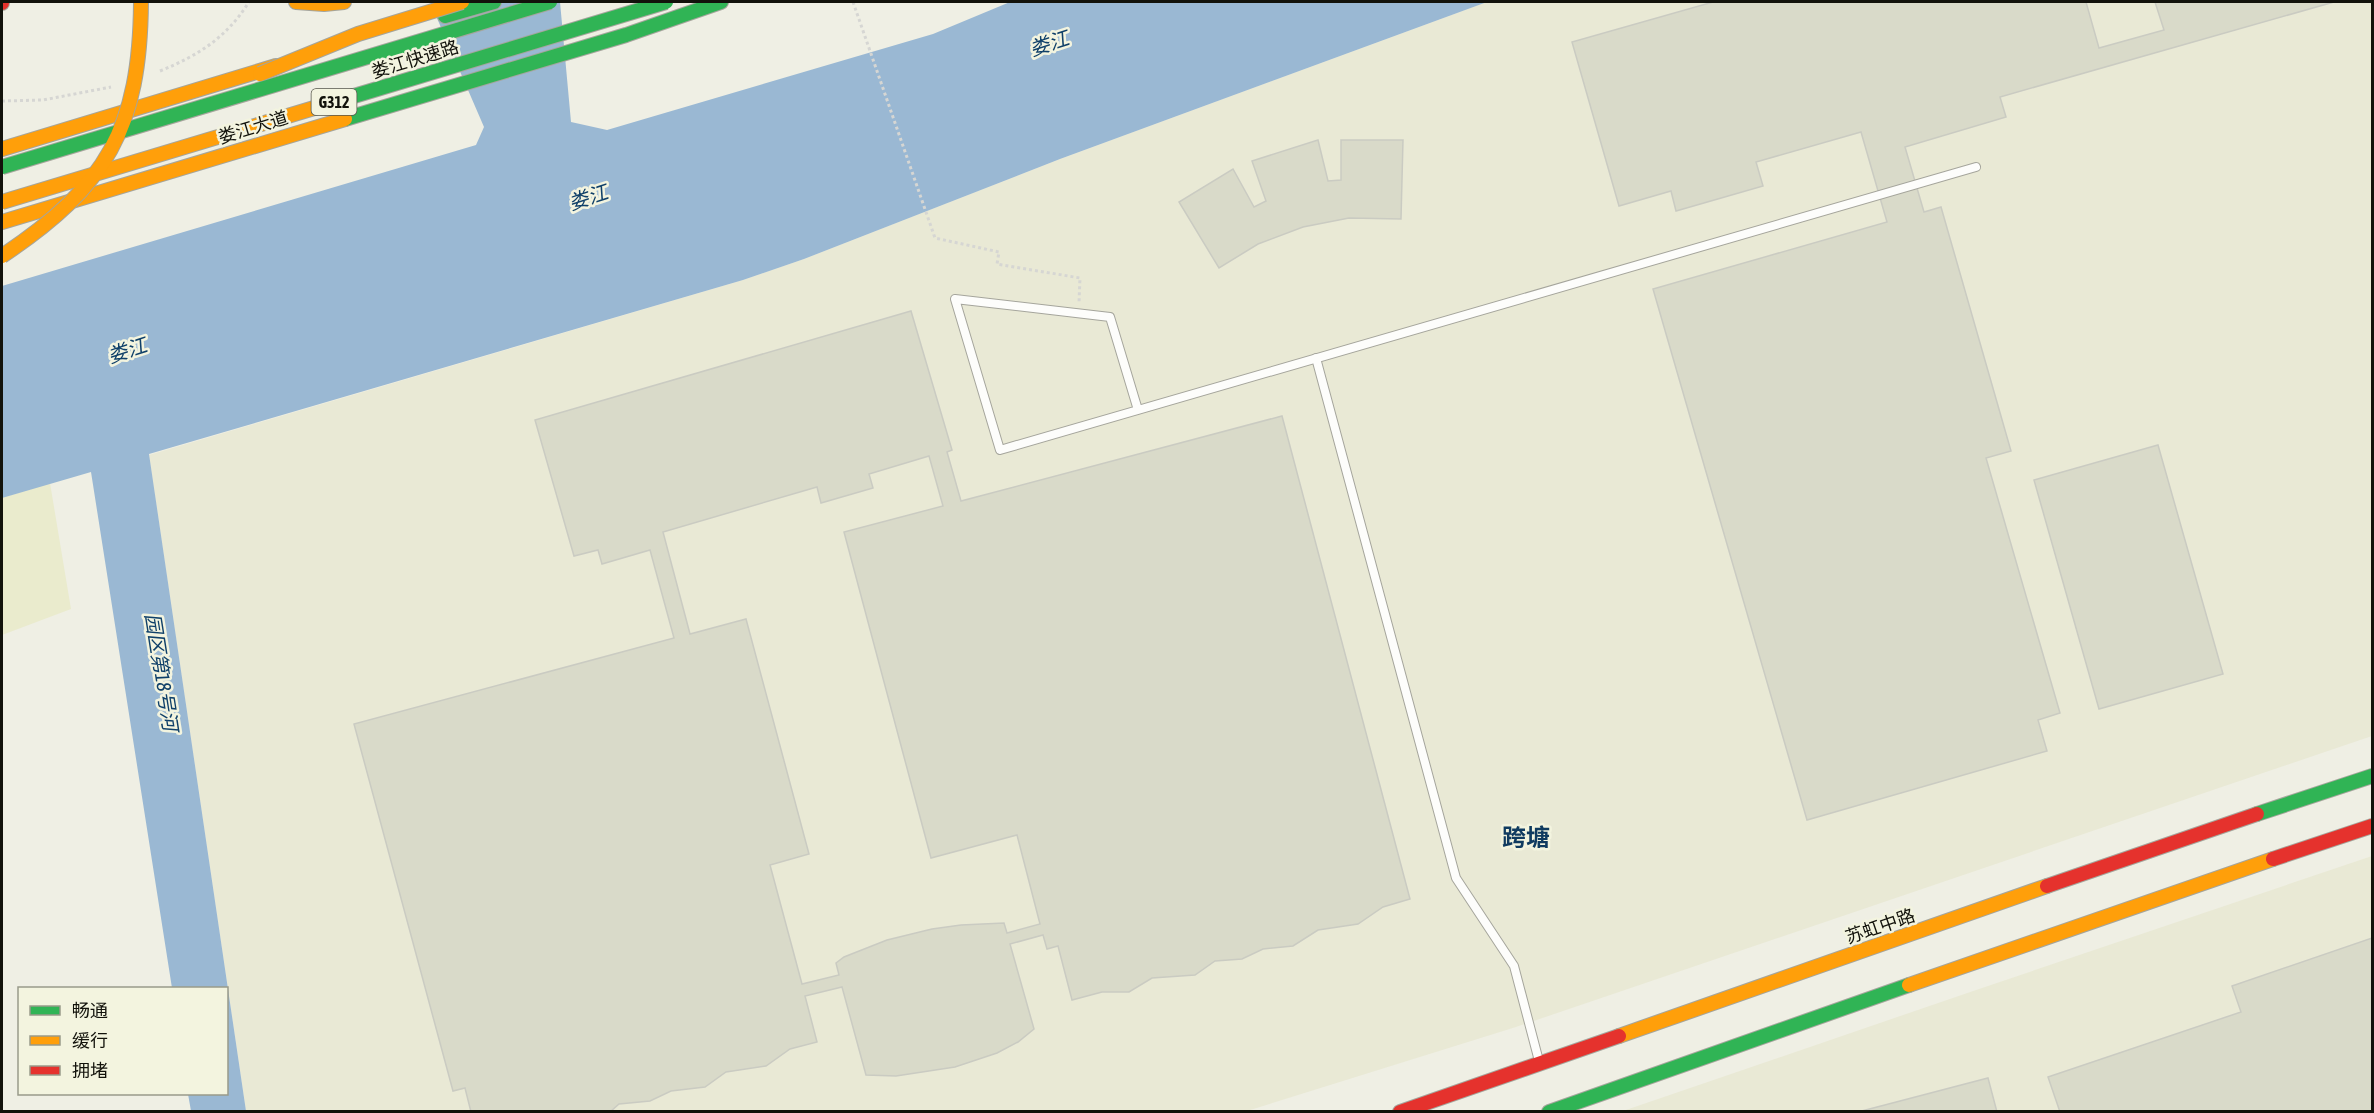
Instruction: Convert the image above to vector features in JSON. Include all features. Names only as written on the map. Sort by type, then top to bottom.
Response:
[{"type":"main road","points":[[2,256],[38,233],[62,213],[93,178],[117,142],[130,108],[138,67],[141,2]]},
{"type":"main road","points":[[296,2],[324,4],[344,2]]},
{"type":"main road","points":[[120,131],[358,34],[462,2]]},
{"type":"main road","points":[[2,149],[494,2]]},
{"type":"main road","name":"娄江快速路","points":[[2,168],[550,2]]},
{"type":"main road","name":"娄江快速路","points":[[2,202],[666,2]]},
{"type":"main road","name":"娄江大道","points":[[2,222],[576,49],[721,2]]},
{"type":"main road","name":"苏虹中路","points":[[1400,1112],[2144,852],[2373,776]]},
{"type":"main road","points":[[1549,1112],[2161,896],[2373,826]]},
{"type":"lane","points":[[1138,410],[1110,317],[956,299],[1000,450],[1138,410],[1316,358],[1976,167]]},
{"type":"lane","points":[[1316,358],[1456,878],[1514,966],[1539,1063]]},
{"type":"path","points":[[853,2],[935,238],[999,252],[997,264],[1080,278],[1078,313]]},
{"type":"shaded area","points":[[1487,2],[2372,2],[2372,736],[1516,1027],[1247,1111],[246,1111],[149,455],[743,280],[804,259],[1060,159]]},
{"type":"shaded area","points":[[50,483],[71,609],[2,635],[2,498]]},
{"type":"shaded area","points":[[2372,856],[2372,1111],[1620,1112],[1982,988]]},
{"type":"water","points":[[430,2],[560,2],[571,122],[607,130],[933,34],[1010,2],[1487,2],[1060,159],[804,259],[743,280],[149,454],[228,987],[172,987],[91,472],[2,498],[2,286],[476,145],[484,127]]},
{"type":"water","points":[[228,989],[246,1111],[191,1111],[188,1095],[228,1095]]},
{"type":"building","points":[[1713,2],[2086,2],[2099,48],[2164,30],[2155,2],[2334,2],[2000,97],[2006,117],[1905,147],[1924,212],[1941,207],[2011,451],[1986,458],[2060,713],[2038,720],[2047,751],[1807,820],[1653,289],[1887,222],[1861,132],[1756,162],[1763,186],[1676,211],[1671,191],[1619,206],[1572,42]]},
{"type":"building","points":[[1318,140],[1328,181],[1341,180],[1341,140],[1403,140],[1401,219],[1349,218],[1303,227],[1258,244],[1219,268],[1179,202],[1233,169],[1254,207],[1266,201],[1252,161]]},
{"type":"building","points":[[911,311],[952,450],[947,452],[961,501],[1282,416],[1410,899],[1383,907],[1358,924],[1318,930],[1293,946],[1263,949],[1242,959],[1215,961],[1195,975],[1152,978],[1129,992],[1102,992],[1072,1000],[1058,946],[1047,949],[1043,935],[1010,944],[1034,1029],[1018,1042],[997,1053],[955,1067],[896,1076],[866,1075],[842,987],[805,996],[817,1042],[790,1049],[766,1066],[726,1072],[705,1087],[671,1091],[650,1101],[619,1104],[610,1112],[471,1112],[465,1088],[453,1091],[354,724],[674,638],[650,550],[602,564],[598,550],[574,556],[535,420]],"holes":[[[929,456],[943,506],[844,532],[931,858],[1017,835],[1040,924],[1007,933],[1004,923],[961,925],[932,929],[887,940],[844,957],[836,963],[839,975],[802,984],[770,865],[809,854],[746,619],[690,634],[663,532],[817,487],[821,503],[873,488],[869,474]]]},
{"type":"building","points":[[2158,445],[2223,674],[2099,709],[2034,480]]},
{"type":"building","points":[[2372,938],[2372,1112],[2060,1112],[2048,1077],[2241,1012],[2232,986]]},
{"type":"building","points":[[1988,1078],[1997,1112],[1858,1112]]},
{"type":"traffic: fast","points":[[445,16],[494,2]]},
{"type":"traffic: fast","points":[[2,167],[550,2]]},
{"type":"traffic: fast","points":[[344,99],[666,2]]},
{"type":"traffic: fast","points":[[345,119],[626,35],[721,2]]},
{"type":"traffic: fast","points":[[2257,814],[2372,776]]},
{"type":"traffic: fast","points":[[1549,1112],[1909,985]]},
{"type":"traffic: slow","points":[[2,256],[38,230],[68,204],[92,178],[110,150],[124,119],[134,85],[141,2]]},
{"type":"traffic: slow","points":[[296,2],[324,4],[344,2]]},
{"type":"traffic: slow","points":[[260,74],[358,34],[462,2]]},
{"type":"traffic: slow","points":[[2,149],[276,66]]},
{"type":"traffic: slow","points":[[2,202],[344,99]]},
{"type":"traffic: slow","points":[[2,222],[345,119]]},
{"type":"traffic: slow","points":[[1909,985],[2273,859]]},
{"type":"traffic: slow","points":[[1619,1036],[2047,886]]},
{"type":"traffic: jam","points":[[2047,886],[2257,814]]},
{"type":"traffic: jam","points":[[2273,859],[2372,826]]},
{"type":"traffic: jam","points":[[1400,1112],[1619,1036]]},
{"type":"district","name":"跨塘","points":[[1526,837]]},
{"type":"water label","name":"娄江","points":[[1049,43]]},
{"type":"water label","name":"娄江","points":[[588,197]]},
{"type":"water label","name":"娄江","points":[[127,350]]},
{"type":"water label","name":"园区第18号河","points":[[162,672]]}]
